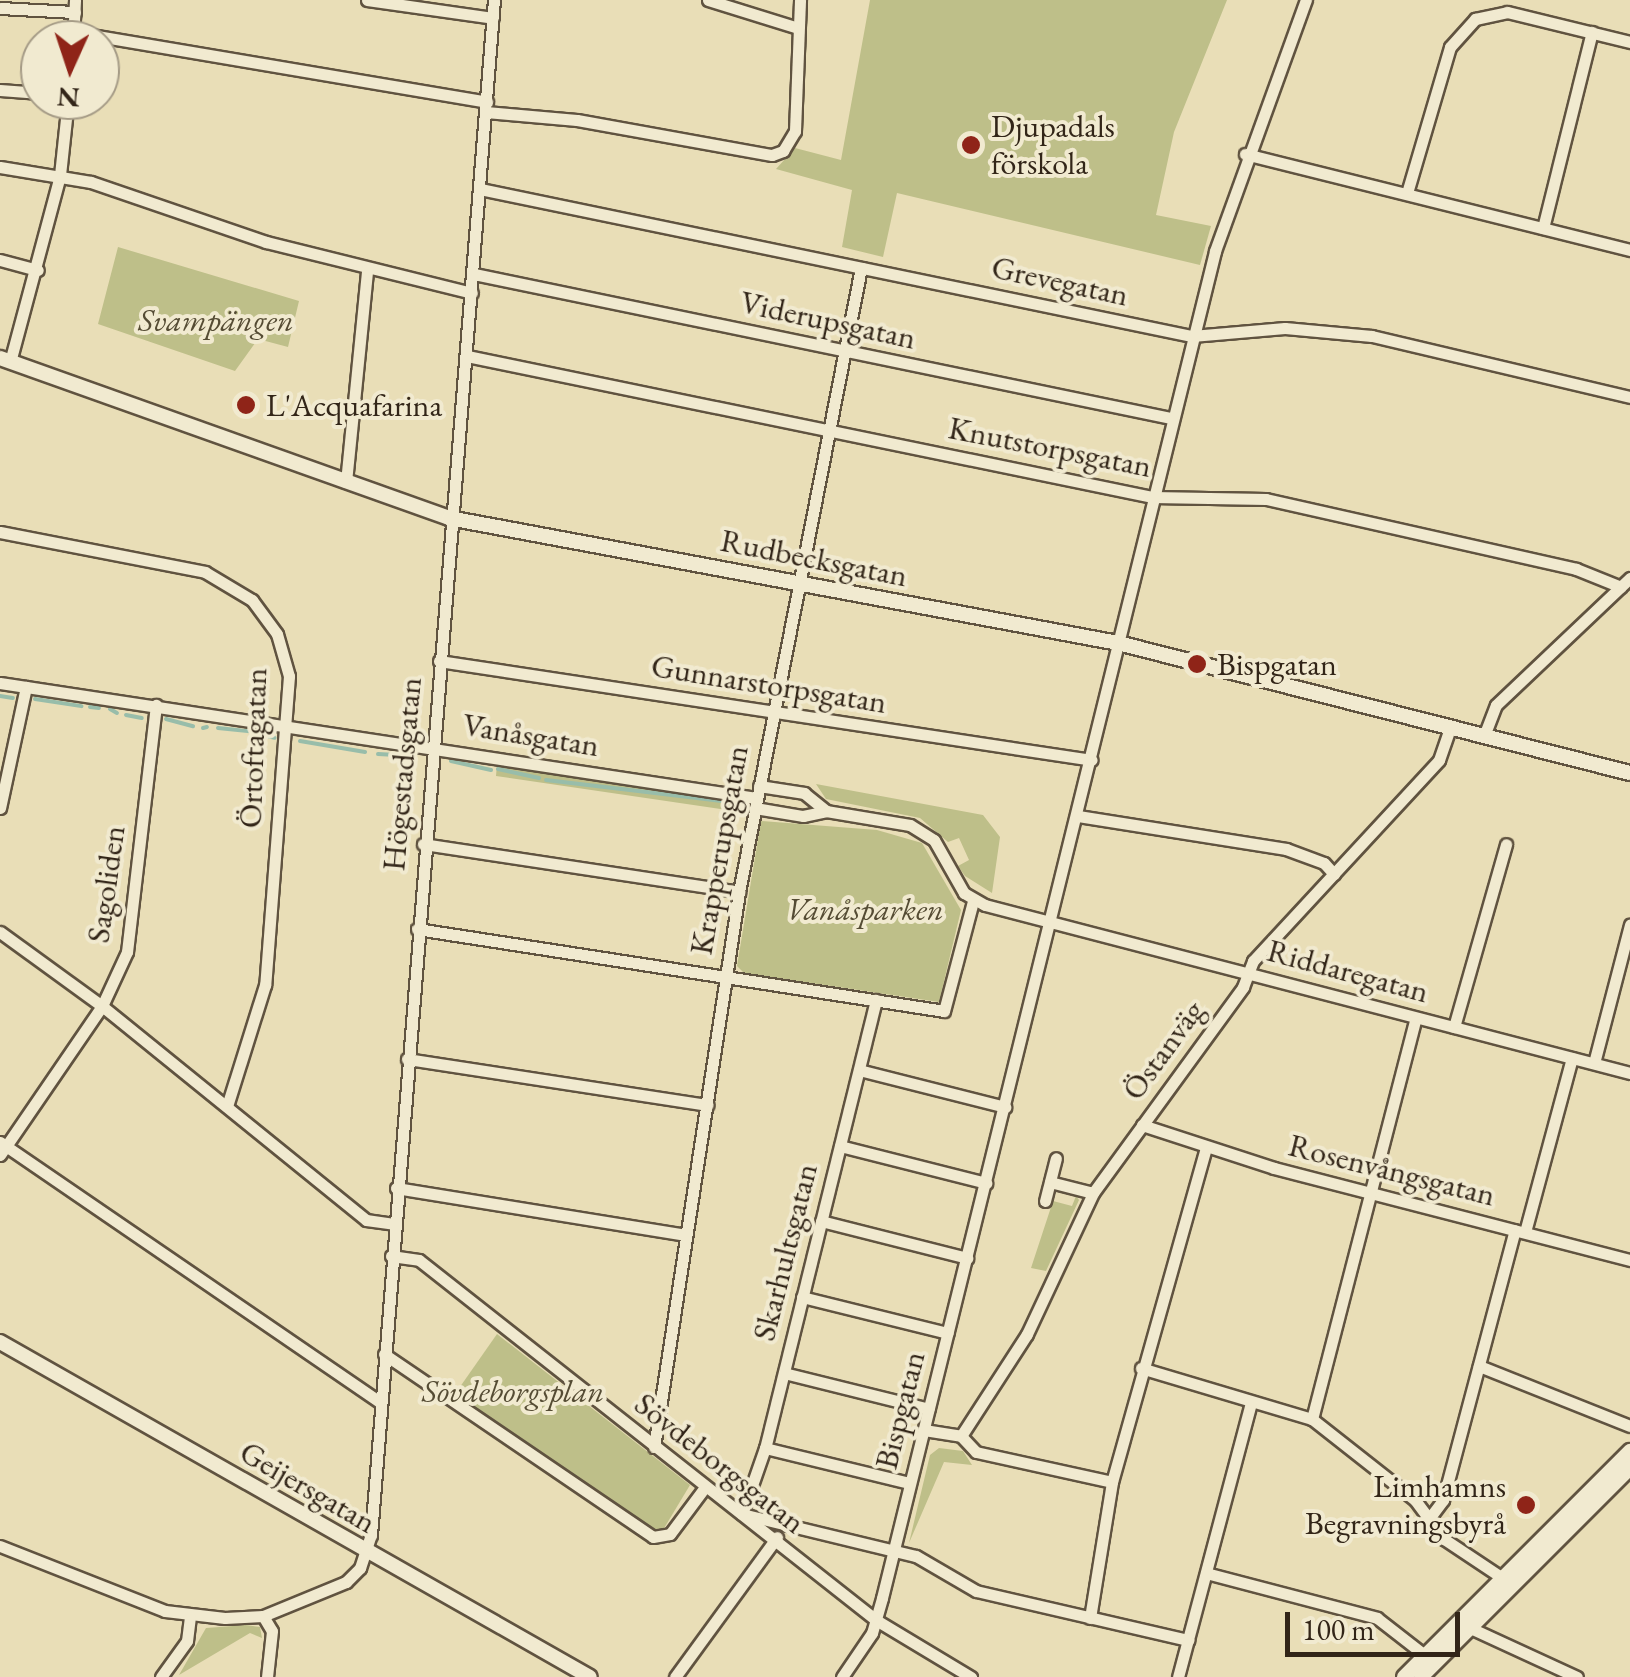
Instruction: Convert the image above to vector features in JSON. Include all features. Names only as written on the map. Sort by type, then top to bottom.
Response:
[{"type":"street","points":[[367,0],[493,18]]},
{"type":"street","name":"Högestadsgatan","points":[[365,1552],[494,0]]},
{"type":"street","points":[[708,0],[795,28]]},
{"type":"street","points":[[120,44],[772,156],[784,152],[794,131],[795,28],[800,0]]},
{"type":"street","name":"Bispgatan","points":[[876,1620],[1092,760],[1192,336],[1245,154],[1306,0]]},
{"type":"street","points":[[0,8],[75,6]]},
{"type":"street","points":[[1407,193],[1450,47],[1488,13],[1630,42]]},
{"type":"street","points":[[1543,228],[1592,32]]},
{"type":"street","points":[[5,360],[38,270],[60,176],[66,120]]},
{"type":"street","points":[[1245,154],[1630,250]]},
{"type":"street","points":[[0,167],[60,176],[367,270],[472,293]]},
{"type":"street","name":"Grevegatan","points":[[480,189],[1192,336],[1285,328],[1372,336],[1630,397]]},
{"type":"street","points":[[0,260],[38,270]]},
{"type":"street","name":"Krapperupsgatan","points":[[654,1446],[739,892],[861,268]]},
{"type":"street","points":[[346,482],[367,270]]},
{"type":"street","name":"Viderupsgatan","points":[[474,274],[1171,418]]},
{"type":"street","name":"Knutstorpsgatan","points":[[467,356],[1152,496],[1266,499],[1626,583]]},
{"type":"street","name":"Rudbecksgatan","points":[[5,360],[449,518],[1118,643],[1630,773]]},
{"type":"street","name":"Örtoftagatan","points":[[0,532],[186,568],[237,588],[266,616],[285,654],[286,726],[265,985],[227,1106]]},
{"type":"street","points":[[1484,736],[1496,705],[1626,583]]},
{"type":"street","name":"Gunnarstorpsgatan","points":[[439,661],[1092,760]]},
{"type":"street","name":"Vanåsgatan","points":[[0,682],[756,797]]},
{"type":"street","points":[[0,808],[26,687]]},
{"type":"street","name":"Sagoliden","points":[[2,1147],[102,1006],[127,952],[136,907],[156,706]]},
{"type":"street","name":"Östanväg","points":[[962,1436],[1027,1334],[1093,1194],[1248,973],[1439,760],[1450,728]]},
{"type":"street","points":[[756,797],[804,794],[826,811]]},
{"type":"street","points":[[756,797],[804,816],[826,811],[923,831],[973,900],[1051,923]]},
{"type":"street","points":[[1078,816],[1286,849],[1324,863],[1334,874]]},
{"type":"street","points":[[423,844],[739,892]]},
{"type":"street","points":[[1454,1027],[1506,844]]},
{"type":"street","points":[[417,929],[944,1011],[973,900]]},
{"type":"street","name":"Riddaregatan","points":[[1051,923],[1630,1072]]},
{"type":"street","points":[[1594,1064],[1630,925]]},
{"type":"street","points":[[0,932],[102,1006],[366,1220],[394,1224]]},
{"type":"street","name":"Skarhultsgatan","points":[[742,1514],[765,1448],[876,1000]]},
{"type":"street","points":[[1312,1419],[1416,1018]]},
{"type":"street","points":[[1428,1520],[1444,1500],[1479,1366],[1572,1058]]},
{"type":"street","points":[[407,1059],[707,1105]]},
{"type":"street","points":[[858,1070],[1005,1107]]},
{"type":"street","name":"Rosenvångsgatan","points":[[1142,1125],[1206,1147],[1630,1260]]},
{"type":"street","points":[[840,1146],[986,1183]]},
{"type":"street","points":[[2,1147],[380,1402]]},
{"type":"street","points":[[1090,1618],[1112,1482],[1141,1368],[1188,1232],[1206,1147]]},
{"type":"street","points":[[1046,1201],[1056,1158]]},
{"type":"street","points":[[1050,1182],[1093,1194]]},
{"type":"street","points":[[396,1188],[686,1235]]},
{"type":"street","points":[[821,1221],[967,1258]]},
{"type":"street","name":"Sövdeborgsgatan","points":[[391,1256],[418,1260],[876,1620],[972,1677]]},
{"type":"street","points":[[802,1297],[948,1333]]},
{"type":"street","name":"Geijersgatan","points":[[0,1342],[590,1677]]},
{"type":"street","points":[[384,1354],[653,1537],[670,1534],[705,1487]]},
{"type":"street","points":[[1479,1366],[1630,1426]]},
{"type":"street","points":[[1141,1368],[1312,1419],[1415,1500],[1444,1539],[1500,1577]]},
{"type":"street","points":[[784,1373],[929,1408]]},
{"type":"street","points":[[1181,1676],[1251,1403]]},
{"type":"street","points":[[924,1430],[962,1436],[976,1452],[1112,1482]]},
{"type":"street","points":[[765,1448],[910,1483]]},
{"type":"street","points":[[1464,1624],[1500,1577],[1630,1451]]},
{"type":"street","points":[[1404,1677],[1430,1659],[1630,1468]]},
{"type":"street","points":[[742,1514],[916,1556],[976,1591],[1188,1640]]},
{"type":"street","points":[[675,1677],[785,1525]]},
{"type":"street","points":[[0,1565],[4,1548],[190,1616],[263,1616],[346,1582],[365,1552]]},
{"type":"street","points":[[1206,1573],[1376,1618],[1430,1659]]},
{"type":"street","points":[[160,1677],[187,1641],[190,1616]]},
{"type":"street","points":[[263,1616],[272,1631],[267,1677]]},
{"type":"street","points":[[842,1677],[876,1620]]},
{"type":"street","points":[[1464,1624],[1577,1677]]},
{"type":"street","points":[[1421,1677],[1430,1659]]},
{"type":"green space","points":[[870,0],[1227,0],[1174,132],[1156,215],[1211,226],[1200,265],[897,193],[883,257],[842,247],[852,190],[776,169],[795,148],[841,160]]},
{"type":"green space","name":"Svampängen","points":[[118,247],[299,301],[288,347],[258,339],[235,371],[98,324]]},
{"type":"green space","points":[[497,764],[733,800],[743,806],[741,812],[496,776]]},
{"type":"green space","points":[[816,784],[983,815],[1000,837],[992,893],[965,876],[958,866],[969,860],[959,838],[948,842],[920,818],[826,799]]},
{"type":"green space","name":"Vanåsparken","points":[[761,821],[877,830],[922,843],[961,910],[939,1002],[744,973],[737,966]]},
{"type":"green space","points":[[1076,1196],[1079,1200],[1046,1271],[1031,1268],[1053,1201],[1072,1206]]},
{"type":"green space","name":"Sövdeborgsplan","points":[[497,1334],[690,1485],[663,1530],[653,1531],[455,1394]]},
{"type":"green space","points":[[939,1448],[963,1451],[972,1465],[944,1462],[909,1543],[930,1455]]},
{"type":"green space","points":[[260,1627],[262,1638],[250,1633],[179,1675],[206,1628]]},
{"type":"waterway","points":[[0,696],[13,698]]},
{"type":"waterway","points":[[35,699],[81,706]]},
{"type":"waterway","points":[[90,707],[99,708]]},
{"type":"waterway","points":[[110,709],[117,713]]},
{"type":"waterway","points":[[126,715],[142,718]]},
{"type":"waterway","points":[[166,719],[193,726]]},
{"type":"waterway","points":[[203,728],[207,727]]},
{"type":"waterway","points":[[218,728],[248,731]]},
{"type":"waterway","points":[[258,734],[275,738]]},
{"type":"waterway","points":[[300,741],[365,752]]},
{"type":"waterway","points":[[378,754],[411,756]]},
{"type":"waterway","points":[[451,761],[491,770]]},
{"type":"waterway","points":[[498,769],[539,778]]},
{"type":"waterway","points":[[546,780],[739,803]]},
{"type":"place","name":"Djupadals förskola","points":[[971,145]]},
{"type":"place","name":"L'Acquafarina","points":[[246,405]]},
{"type":"place","name":"Bispgatan","points":[[1197,664]]},
{"type":"place","name":"Limhamns Begravningsbyrå","points":[[1526,1505]]}]
